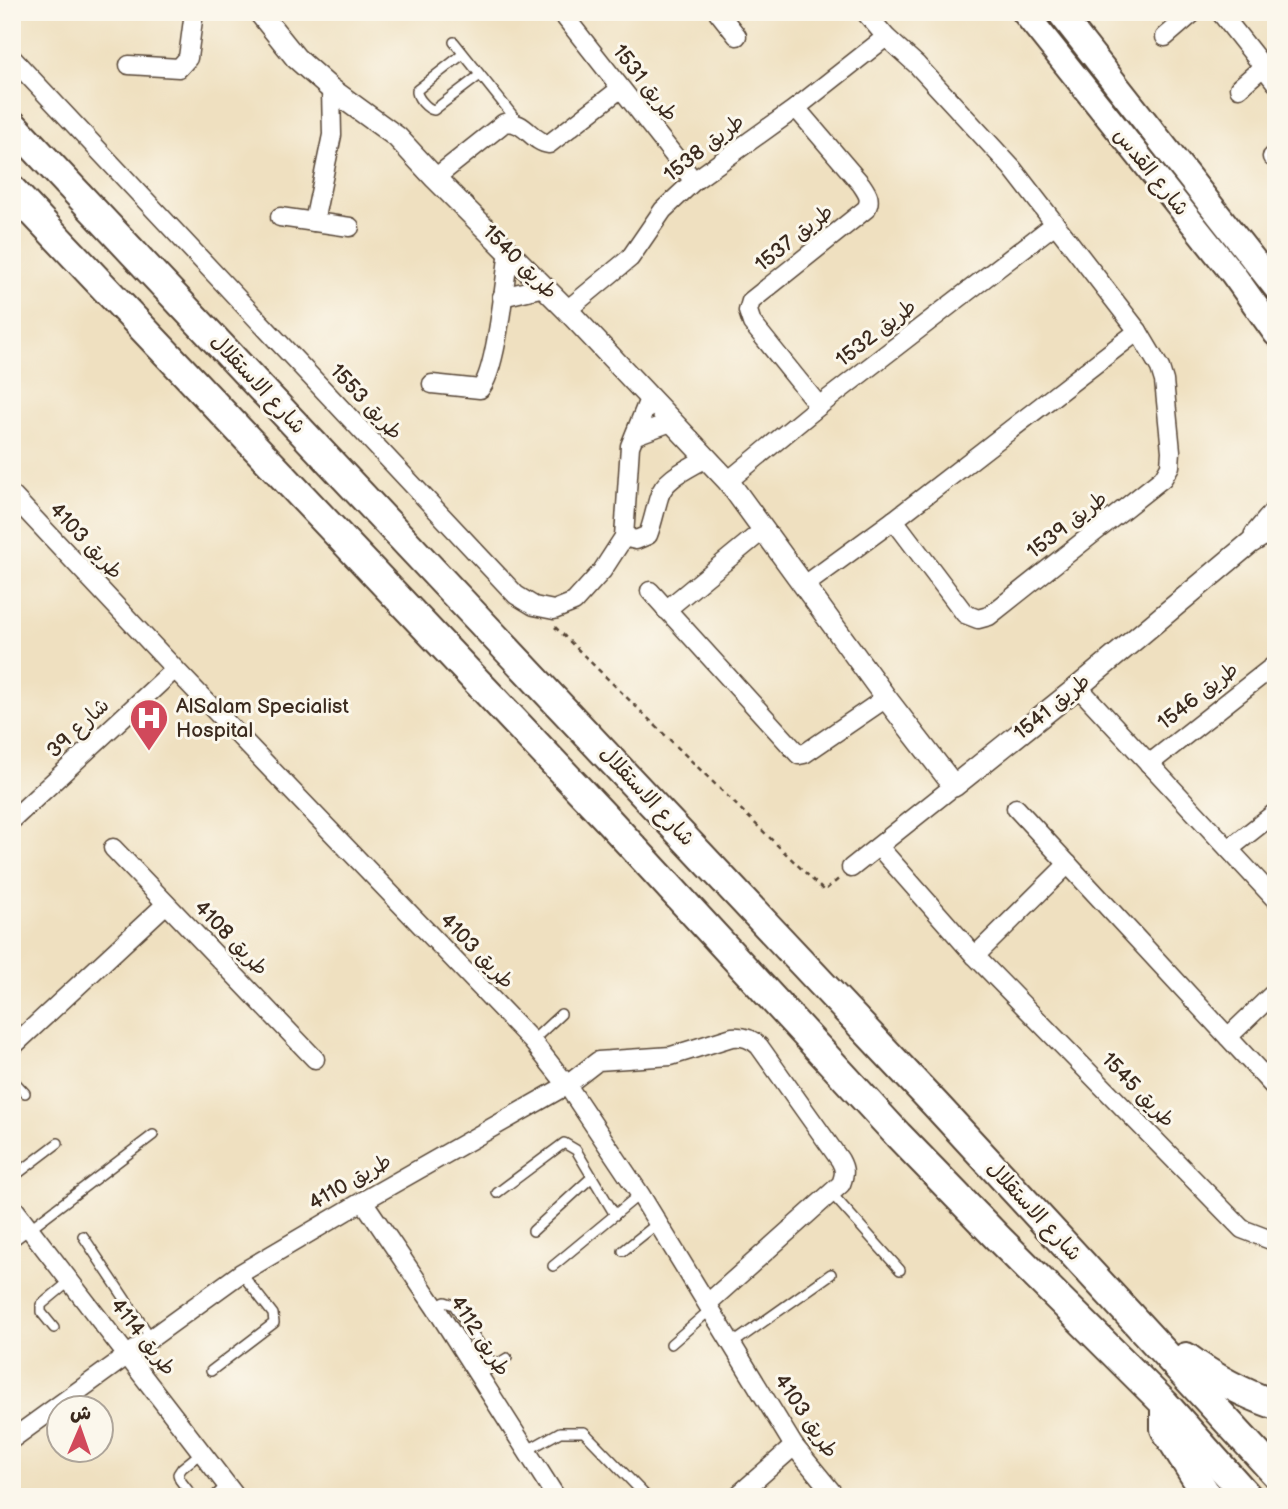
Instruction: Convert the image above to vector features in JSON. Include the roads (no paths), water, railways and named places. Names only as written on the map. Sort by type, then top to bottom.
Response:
[{"type":"main road","name":"شارع القدس","points":[[1024,12],[1233,274],[1276,334]]},
{"type":"main road","name":"شارع القدس","points":[[1059,12],[1276,288]]},
{"type":"main road","name":"شارع الاستقلال","points":[[12,124],[936,1105],[1276,1474]]},
{"type":"main road","name":"شارع الاستقلال","points":[[12,190],[608,820],[898,1135],[1165,1404],[1248,1497]]},
{"type":"main road","points":[[1153,1341],[1184,1355],[1213,1378],[1243,1394],[1276,1405]]},
{"type":"main road","points":[[1165,1404],[1165,1429],[1209,1497]]},
{"type":"street","points":[[129,65],[179,68],[188,58],[194,12]]},
{"type":"street","name":"طريق 1540","points":[[259,12],[296,58],[331,89],[397,137],[567,310],[727,481],[954,786]]},
{"type":"street","name":"طريق 1531","points":[[561,12],[694,181]]},
{"type":"street","points":[[718,12],[737,36]]},
{"type":"street","name":"طريق 1539","points":[[865,12],[1012,168],[1138,331],[1160,368],[1164,381],[1171,451],[1170,466],[1163,478],[989,616],[978,619],[965,614],[894,520]]},
{"type":"street","points":[[1165,37],[1194,12]]},
{"type":"street","points":[[1220,12],[1276,83]]},
{"type":"street","name":"طريق 1538","points":[[567,310],[622,265],[663,210],[694,181],[796,108],[886,37]]},
{"type":"street","name":"طريق 1553","points":[[12,58],[516,595],[534,606],[554,610],[575,602],[602,571],[624,537]]},
{"type":"street","points":[[1239,88],[1263,67]]},
{"type":"street","points":[[314,222],[331,135],[331,89]]},
{"type":"street","points":[[435,178],[498,126],[511,122],[519,124],[541,143],[549,144],[620,89]]},
{"type":"street","points":[[331,135],[356,107]]},
{"type":"street","name":"طريق 1537","points":[[796,108],[861,184],[870,203],[751,301],[748,311],[752,323],[819,406]]},
{"type":"street","points":[[280,217],[351,227]]},
{"type":"street","name":"طريق 1532","points":[[727,481],[819,406],[1055,224]]},
{"type":"street","points":[[432,384],[480,389],[483,386],[498,335],[509,250]]},
{"type":"street","points":[[502,297],[544,287]]},
{"type":"street","points":[[805,585],[894,520],[1138,331]]},
{"type":"street","points":[[649,399],[630,446],[624,537],[636,540],[648,535],[659,494],[665,483],[706,458]]},
{"type":"street","points":[[636,435],[671,422]]},
{"type":"street","name":"طريق 4103","points":[[12,495],[532,1041],[567,1086],[640,1194],[794,1446],[836,1497]]},
{"type":"street","name":"طريق 1541","points":[[1250,543],[1276,510]]},
{"type":"street","name":"طريق 1541","points":[[851,869],[1078,687],[1250,543],[1276,527]]},
{"type":"street","points":[[666,610],[762,531]]},
{"type":"street","points":[[650,591],[799,755],[886,698]]},
{"type":"street","name":"طريق 1546","points":[[1149,764],[1276,664]]},
{"type":"street","name":"شارع 39","points":[[12,820],[175,669]]},
{"type":"street","points":[[1078,687],[1276,900]]},
{"type":"street","points":[[1016,808],[1276,1089]]},
{"type":"street","points":[[1229,849],[1276,812]]},
{"type":"street","name":"طريق 1545","points":[[879,847],[975,956],[1242,1229],[1276,1242]]},
{"type":"street","name":"طريق 4108","points":[[113,848],[315,1059]]},
{"type":"street","points":[[975,956],[1068,864]]},
{"type":"street","points":[[12,1047],[166,904]]},
{"type":"street","points":[[1228,1037],[1276,991]]},
{"type":"street","name":"طريق 4110","points":[[12,1439],[241,1273],[567,1086],[598,1061],[671,1056],[732,1037],[742,1036],[753,1040],[844,1167],[845,1176],[841,1184],[831,1193]]},
{"type":"street","points":[[710,1306],[831,1193]]},
{"type":"street","name":"طريق 4112","points":[[363,1201],[435,1307],[556,1497]]},
{"type":"street","name":"طريق 4114","points":[[12,1206],[202,1452],[226,1493]]},
{"type":"street","points":[[736,1497],[794,1446]]},
{"type":"lane","points":[[454,42],[519,124]]},
{"type":"lane","points":[[463,54],[417,90],[418,96],[429,109],[434,110],[480,75]]},
{"type":"lane","points":[[532,1041],[561,1014]]},
{"type":"lane","points":[[12,1079],[24,1093]]},
{"type":"lane","points":[[12,1242],[153,1135]]},
{"type":"lane","points":[[12,1178],[58,1143]]},
{"type":"lane","points":[[497,1193],[564,1143],[576,1150],[615,1215]]},
{"type":"lane","points":[[533,1231],[592,1177]]},
{"type":"lane","points":[[831,1193],[900,1270]]},
{"type":"lane","points":[[553,1266],[640,1194]]},
{"type":"lane","points":[[623,1251],[657,1223]]},
{"type":"lane","points":[[83,1236],[151,1338]]},
{"type":"lane","points":[[212,1371],[274,1323],[273,1314],[241,1273]]},
{"type":"lane","points":[[732,1343],[831,1274]]},
{"type":"lane","points":[[54,1328],[41,1312],[41,1305],[70,1281]]},
{"type":"lane","points":[[435,1307],[445,1302],[454,1305],[494,1366]]},
{"type":"lane","points":[[671,1344],[710,1306]]},
{"type":"lane","points":[[478,1376],[507,1359]]},
{"type":"lane","points":[[526,1451],[560,1432],[584,1432],[647,1497]]},
{"type":"lane","points":[[193,1497],[178,1474],[181,1468],[202,1452]]},
{"type":"place","name":"AlSalam Specialist Hospital","points":[[149,752]]}]
